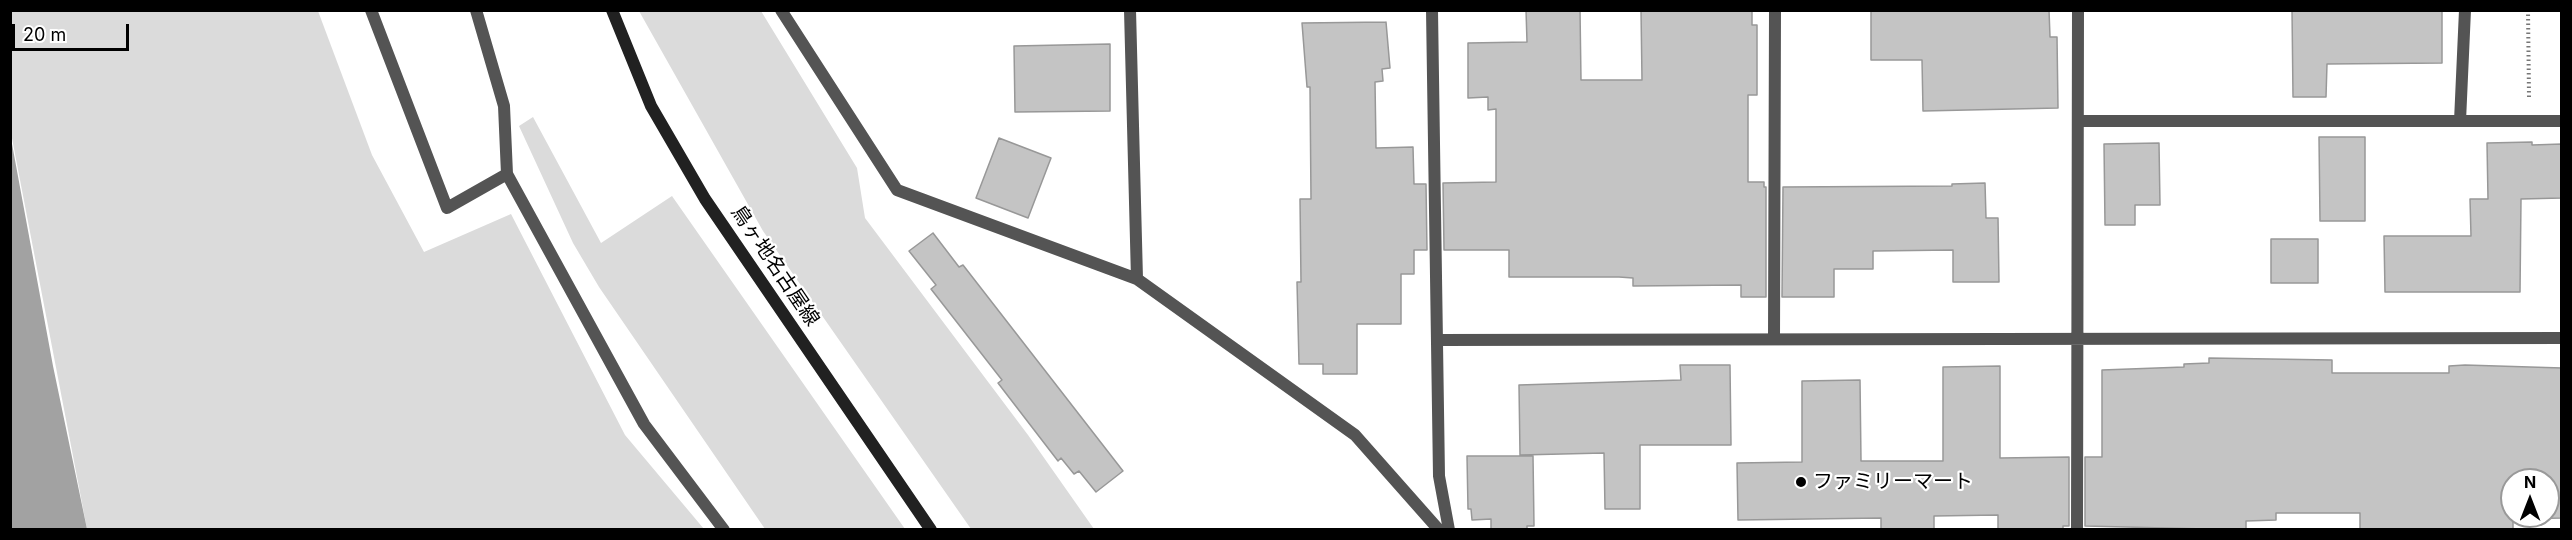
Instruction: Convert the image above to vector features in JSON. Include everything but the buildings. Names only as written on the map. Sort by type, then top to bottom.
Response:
[{"type":"main road","name":"鳥ヶ地名古屋線","points":[[612,10],[651,106],[705,199],[931,530]]},
{"type":"street","points":[[371,10],[447,208],[507,174]]},
{"type":"street","points":[[476,10],[504,106],[507,174],[645,424],[724,530]]},
{"type":"street","points":[[781,10],[897,190],[1137,279],[1355,435],[1439,530]]},
{"type":"street","points":[[1130,10],[1137,279]]},
{"type":"street","points":[[1432,10],[1439,476],[1449,530]]},
{"type":"street","points":[[1774,339],[1775,10]]},
{"type":"street","points":[[2078,10],[2078,530]]},
{"type":"street","points":[[2460,121],[2465,10]]},
{"type":"street","points":[[2078,121],[2562,121]]},
{"type":"street","points":[[1438,340],[2562,338]]},
{"type":"path","points":[[2528,10],[2530,121]]},
{"type":"shaded area","points":[[10,11],[318,11],[372,155],[424,252],[511,214],[625,435],[704,529],[87,529],[11,133]]},
{"type":"shaded area","points":[[639,11],[761,11],[857,168],[865,218],[1028,435],[1094,529],[971,529],[763,231]]},
{"type":"shaded area","points":[[533,117],[601,243],[672,196],[905,529],[765,529],[599,287],[573,243],[519,126]]},
{"type":"shaded area","points":[[10,133],[53,366],[87,529],[11,529]]},
{"type":"place","name":"ファミリーマート","points":[[1801,482]]}]
